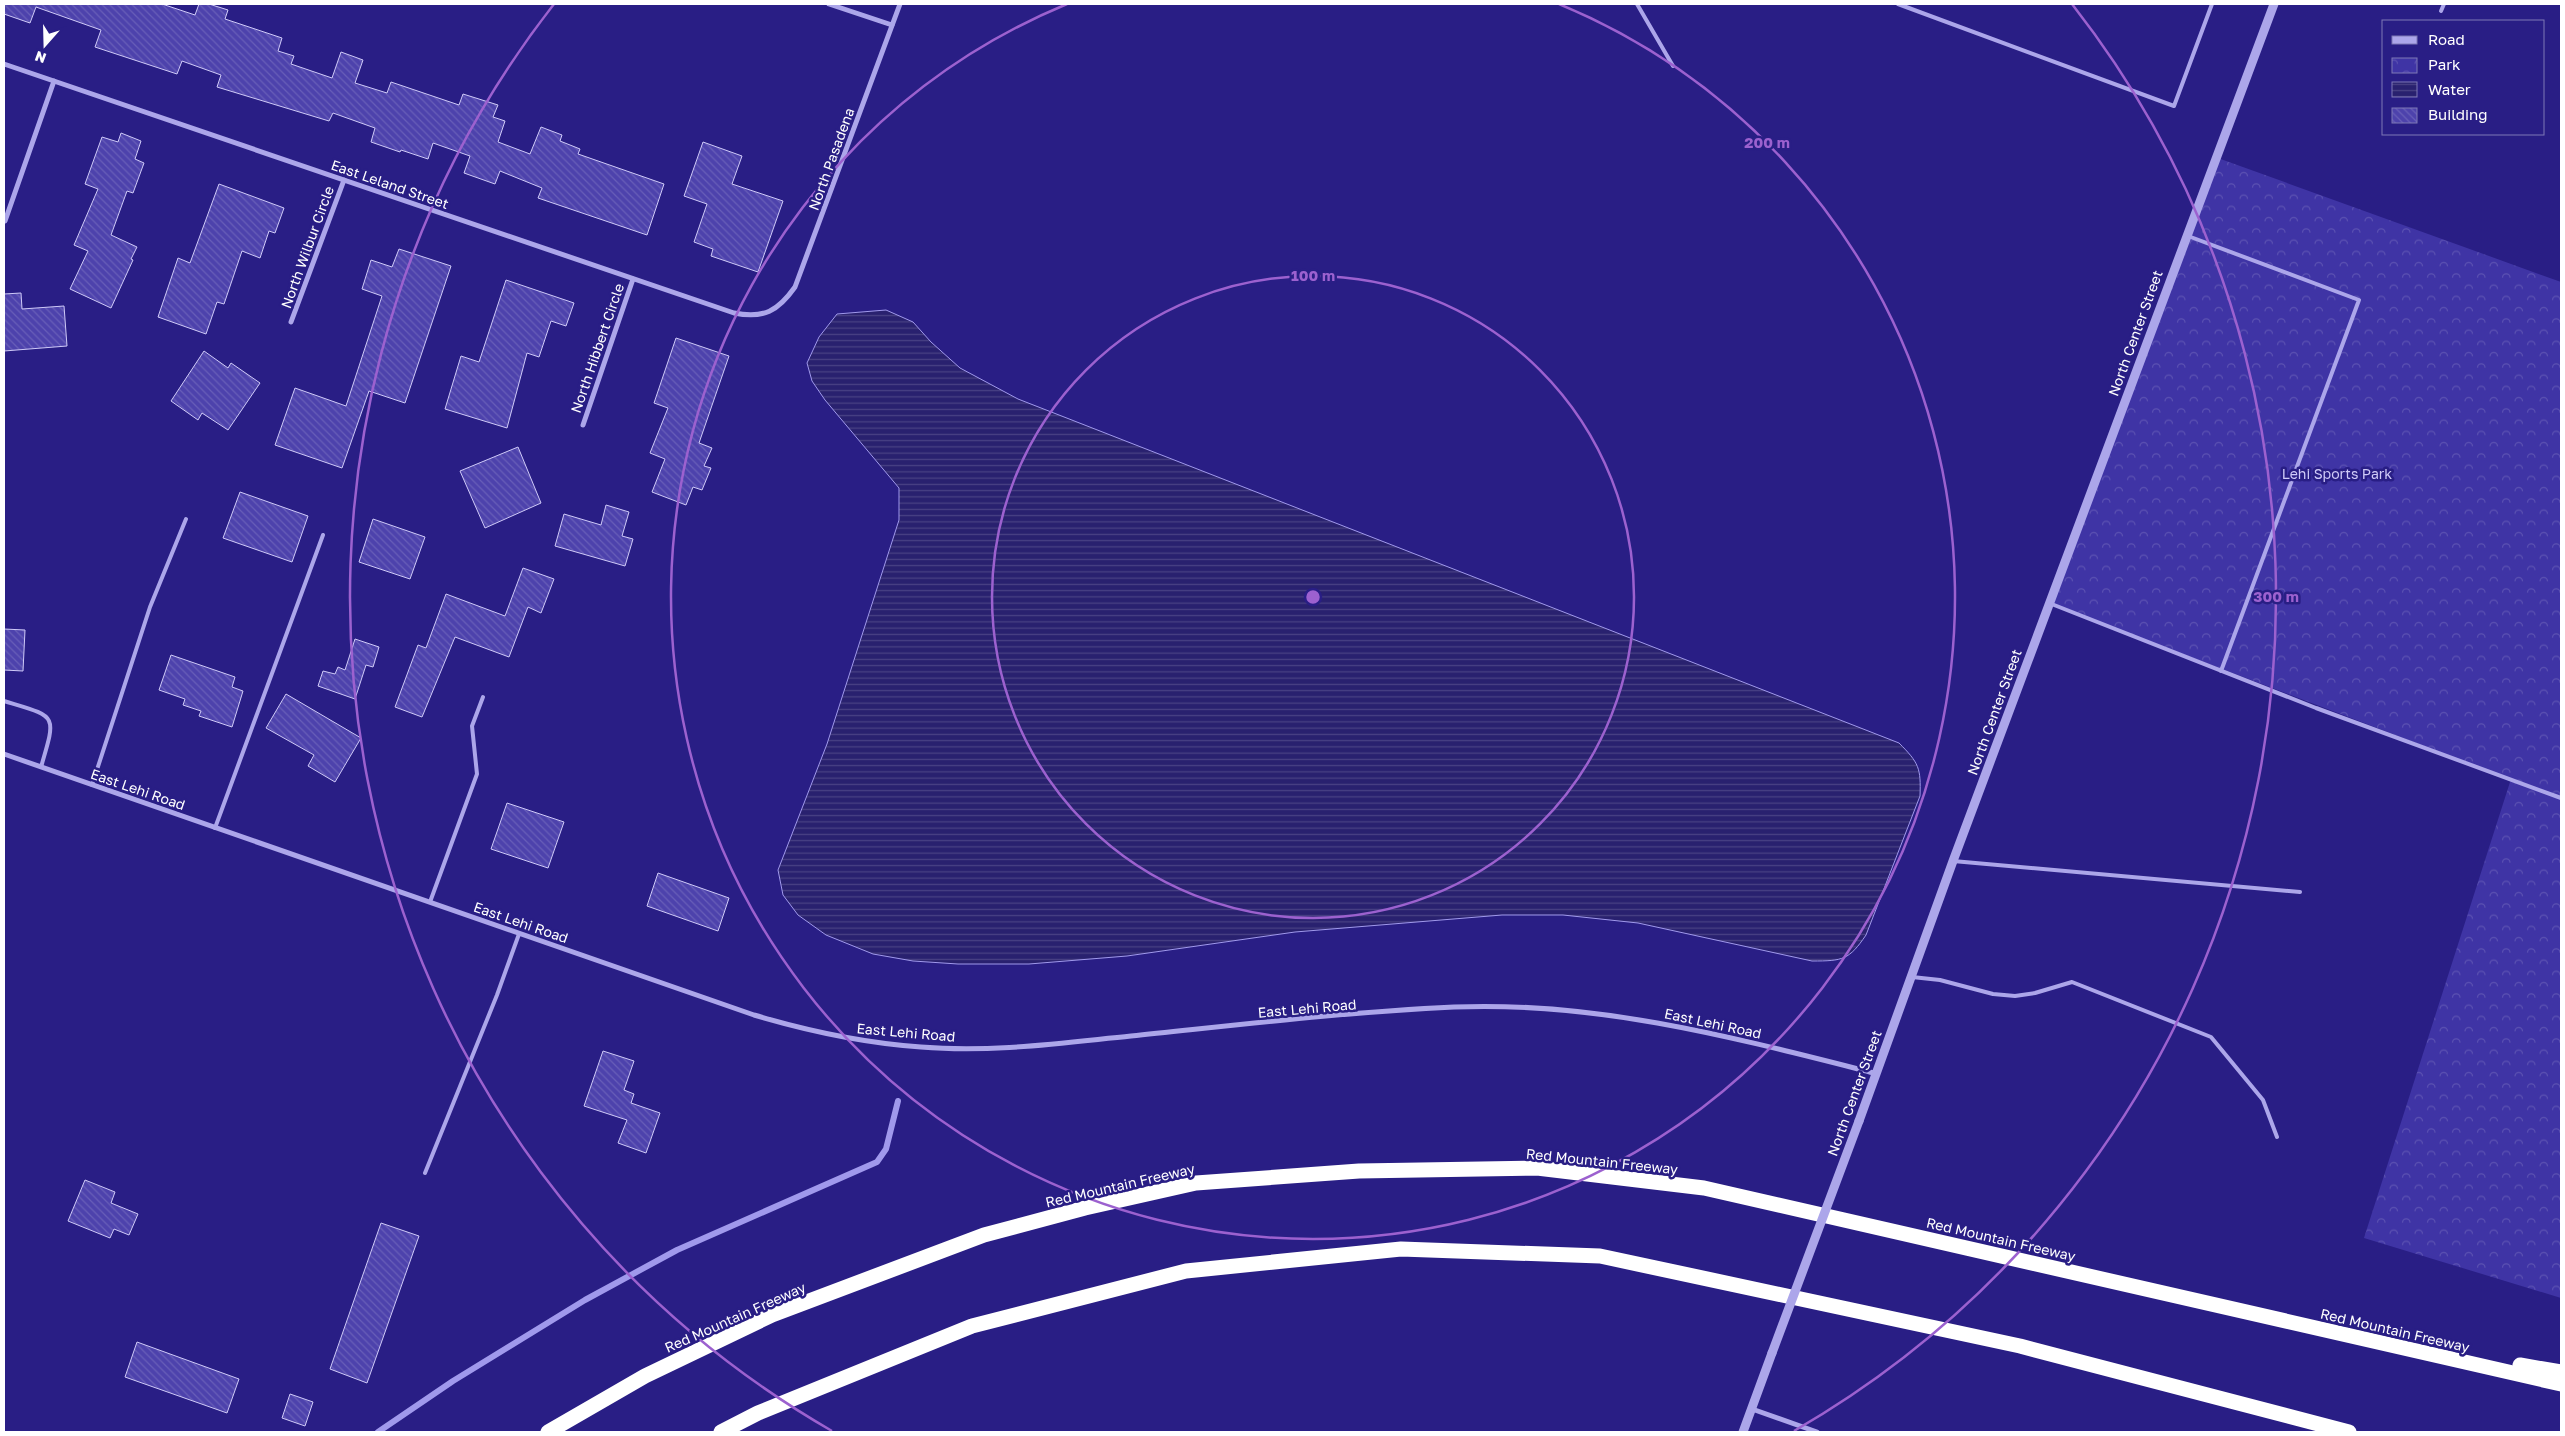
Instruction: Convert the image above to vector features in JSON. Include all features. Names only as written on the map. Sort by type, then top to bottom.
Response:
[{"type":"highway","name":"Red Mountain Freeway","points":[[548,1432],[645,1376],[772,1315],[984,1235],[1085,1208],[1196,1183],[1359,1171],[1537,1168],[1704,1188],[2561,1384]]},
{"type":"highway","points":[[721,1432],[758,1414],[972,1326],[1186,1271],[1401,1248],[1600,1256],[2020,1346],[2346,1432]]},
{"type":"highway","points":[[2358,1339],[2561,1372]]},
{"type":"street","points":[[829,4],[892,25]]},
{"type":"street","name":"North Pasadena","points":[[769,313],[784,302],[795,287],[900,4]]},
{"type":"street","name":"North Center Street","points":[[1743,1432],[1859,1121],[1874,1073],[2274,4]]},
{"type":"street","name":"East Leland Street","points":[[4,64],[734,313],[749,316],[769,313]]},
{"type":"street","points":[[6,221],[54,81]]},
{"type":"street","name":"North Wilbur Circle","points":[[291,322],[344,180]]},
{"type":"street","name":"North Hibbert Circle","points":[[583,425],[633,279]]},
{"type":"street","name":"East Lehi Road","points":[[4,754],[717,1003],[795,1027],[923,1048],[1019,1048],[1326,1017],[1454,1007],[1508,1007],[1572,1010],[1642,1020],[1712,1033],[1874,1073]]},
{"type":"street","points":[[1752,1409],[1817,1432]]},
{"type":"lane","points":[[1637,4],[1673,66]]},
{"type":"lane","points":[[1898,4],[2174,106],[2212,4]]},
{"type":"lane","points":[[2441,11],[2444,4]]},
{"type":"lane","points":[[2186,236],[2359,300],[2221,671]]},
{"type":"lane","points":[[92,785],[150,607],[186,519]]},
{"type":"lane","points":[[215,828],[323,535]]},
{"type":"lane","points":[[2049,603],[2221,671],[2561,798]]},
{"type":"lane","points":[[430,902],[477,774],[472,726],[483,697]]},
{"type":"lane","points":[[4,701],[40,712],[49,718],[52,730],[41,767]]},
{"type":"lane","points":[[1953,861],[2300,892]]},
{"type":"lane","points":[[424,1173],[497,994],[519,934]]},
{"type":"lane","points":[[1910,977],[1940,980],[1993,994],[2015,996],[2035,993],[2072,982],[2211,1037],[2263,1100],[2277,1137]]},
{"type":"green space","name":"Lehi Sports Park","points":[[2215,157],[2561,282],[2561,1298],[2364,1238],[2511,779],[2049,603]]},
{"type":"water","points":[[886,310],[913,322],[931,342],[960,368],[1018,399],[1899,743],[1915,761],[1917,766],[1920,779],[1920,796],[1866,935],[1855,950],[1844,957],[1812,961],[1638,923],[1563,915],[1502,915],[1295,932],[1127,956],[1029,964],[958,964],[913,961],[873,954],[826,935],[798,915],[783,895],[778,870],[827,744],[899,520],[899,488],[825,400],[812,381],[807,363],[819,337],[837,314]]},
{"type":"building","points":[[4,4],[162,4],[195,15],[199,4],[209,4],[228,10],[225,19],[282,38],[278,51],[294,56],[291,64],[332,78],[341,52],[363,60],[355,83],[387,93],[391,82],[459,105],[463,94],[498,105],[493,117],[505,121],[498,142],[530,154],[541,127],[562,135],[560,141],[580,149],[578,154],[664,184],[647,235],[538,198],[542,188],[500,171],[495,184],[464,173],[470,156],[433,143],[428,159],[401,150],[400,152],[371,142],[375,128],[333,113],[329,121],[217,87],[221,75],[182,61],[177,74],[95,47],[101,30],[36,7],[30,23],[4,14]]},
{"type":"building","points":[[121,133],[141,141],[135,159],[144,163],[133,193],[127,191],[111,235],[137,247],[111,308],[70,289],[88,251],[74,245],[98,189],[85,184],[102,137],[118,142]]},
{"type":"building","points":[[703,142],[742,156],[732,184],[783,201],[758,272],[711,256],[713,249],[694,242],[707,204],[684,196]]},
{"type":"building","points":[[219,184],[284,208],[275,233],[269,231],[260,258],[242,251],[224,304],[217,302],[206,334],[158,317],[178,258],[190,263]]},
{"type":"building","points":[[399,249],[451,266],[405,403],[369,391],[342,468],[275,445],[295,388],[346,406],[382,296],[362,289],[371,260],[392,267]]},
{"type":"building","points":[[506,280],[574,303],[566,326],[551,321],[539,357],[527,353],[507,428],[445,409],[461,356],[479,362]]},
{"type":"building","points":[[21,293],[22,309],[64,306],[67,346],[4,351],[4,294]]},
{"type":"building","points":[[676,338],[729,356],[699,443],[712,448],[704,466],[711,468],[702,490],[693,487],[686,505],[652,492],[665,459],[650,453],[668,408],[654,403]]},
{"type":"building","points":[[204,351],[228,368],[231,363],[260,383],[228,430],[202,413],[198,420],[171,401]]},
{"type":"building","points":[[518,447],[541,503],[485,528],[460,471]]},
{"type":"building","points":[[240,492],[308,516],[292,562],[223,538]]},
{"type":"building","points":[[606,505],[629,512],[622,536],[633,539],[625,566],[555,546],[564,514],[601,525]]},
{"type":"building","points":[[373,519],[425,537],[410,579],[359,562]]},
{"type":"building","points":[[523,568],[554,579],[541,613],[528,607],[509,657],[455,637],[422,717],[395,707],[418,645],[426,648],[446,594],[505,616]]},
{"type":"building","points":[[4,629],[25,630],[23,671],[4,670]]},
{"type":"building","points":[[355,639],[379,647],[373,667],[366,665],[355,699],[318,686],[323,671],[335,674],[338,667],[345,670]]},
{"type":"building","points":[[171,655],[235,677],[232,687],[243,691],[232,727],[199,716],[201,711],[183,705],[185,699],[159,690]]},
{"type":"building","points":[[286,694],[361,738],[335,782],[308,766],[314,755],[266,728]]},
{"type":"building","points":[[507,803],[564,822],[548,868],[491,849]]},
{"type":"building","points":[[658,873],[729,898],[718,931],[647,906]]},
{"type":"building","points":[[603,1051],[634,1061],[624,1090],[634,1094],[631,1103],[660,1113],[646,1153],[618,1143],[627,1120],[584,1106]]},
{"type":"building","points":[[85,1180],[115,1192],[111,1203],[138,1214],[129,1235],[114,1229],[110,1238],[68,1221]]},
{"type":"building","points":[[381,1223],[419,1236],[367,1383],[330,1369]]},
{"type":"building","points":[[137,1342],[239,1379],[227,1413],[125,1377]]},
{"type":"building","points":[[290,1394],[313,1402],[305,1426],[282,1418]]},
{"type":"waterway","points":[[378,1432],[453,1381],[585,1300],[677,1250],[877,1162],[886,1149],[898,1101]]}]
